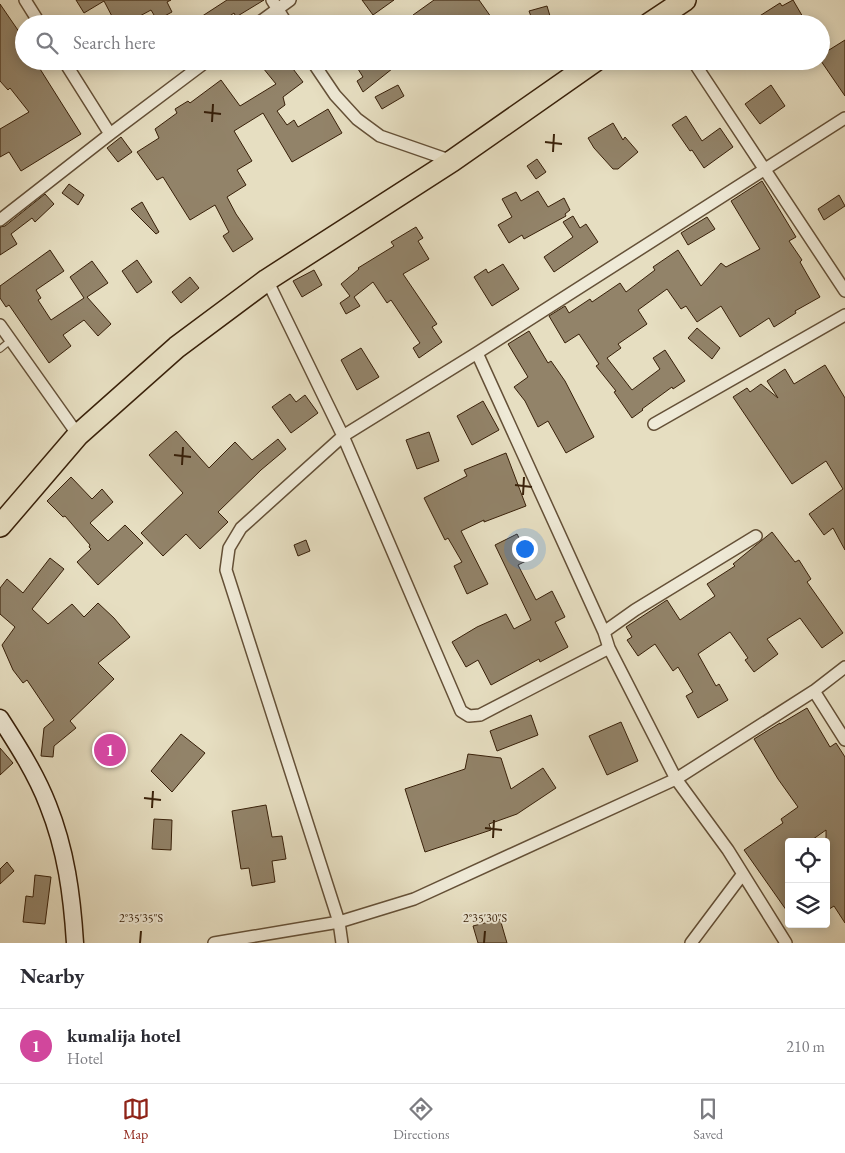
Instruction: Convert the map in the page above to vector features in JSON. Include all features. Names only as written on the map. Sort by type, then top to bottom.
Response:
[{"type":"highway","points":[[667,15],[685,0]]},
{"type":"highway","points":[[0,526],[78,435],[177,347],[267,280],[452,161],[582,70]]},
{"type":"street","points":[[25,0],[34,15]]},
{"type":"street","points":[[265,15],[274,5],[290,0]]},
{"type":"street","points":[[70,70],[110,134]]},
{"type":"street","points":[[0,220],[195,70]]},
{"type":"street","points":[[318,70],[336,95],[357,119],[380,136],[452,161]]},
{"type":"street","points":[[699,70],[766,169],[845,292]]},
{"type":"street","points":[[342,943],[339,922],[226,570],[228,548],[241,528],[342,436],[845,118]]},
{"type":"street","points":[[267,280],[342,436],[461,711],[469,716],[480,716],[609,648]]},
{"type":"street","points":[[654,424],[845,315]]},
{"type":"street","points":[[0,325],[78,435]]},
{"type":"street","points":[[476,353],[604,632],[609,648],[676,779],[728,850],[786,943]]},
{"type":"street","points":[[604,632],[635,610],[756,536]]},
{"type":"street","points":[[214,943],[339,922],[414,899],[676,779],[814,691],[845,667]]},
{"type":"street","points":[[814,691],[845,740]]},
{"type":"street","points":[[0,718],[24,756],[48,804],[63,851],[72,894],[75,943]]},
{"type":"street","points":[[691,943],[742,875]]},
{"type":"lane","points":[[0,348],[11,340]]},
{"type":"building","points":[[76,0],[171,0],[167,2],[172,12],[166,15],[154,15],[151,10],[142,15],[111,15],[104,1],[84,13]]},
{"type":"building","points":[[227,0],[264,0],[239,15],[235,15],[234,13],[231,15],[204,15]]},
{"type":"building","points":[[362,0],[394,0],[373,15]]},
{"type":"building","points":[[434,0],[479,0],[490,15],[413,15]]},
{"type":"building","points":[[793,0],[802,15],[761,15],[780,3],[782,6]]},
{"type":"building","points":[[0,4],[15,26],[15,70],[41,70],[81,134],[21,171],[9,152],[0,157],[0,129],[29,112],[10,88],[8,90],[0,81]]},
{"type":"building","points":[[547,6],[550,15],[530,15],[529,11]]},
{"type":"building","points":[[845,40],[845,96],[827,70],[830,70],[830,49]]},
{"type":"building","points":[[265,70],[294,70],[303,82],[283,97],[285,105],[277,111],[287,125],[294,120],[298,127],[328,109],[342,133],[292,162],[263,113],[234,131],[252,161],[237,170],[246,185],[227,197],[253,239],[233,252],[223,236],[229,232],[215,205],[190,220],[163,177],[157,180],[137,152],[159,138],[155,129],[177,113],[175,109],[188,101],[190,103],[221,80],[240,106],[276,84]]},
{"type":"building","points":[[359,70],[391,70],[363,92],[357,81],[363,77]]},
{"type":"building","points":[[398,85],[404,96],[382,109],[375,97]]},
{"type":"building","points":[[771,85],[785,106],[760,124],[745,104]]},
{"type":"building","points":[[686,116],[702,141],[720,128],[733,147],[704,168],[672,125]]},
{"type":"building","points":[[613,123],[623,140],[625,137],[638,152],[618,169],[613,169],[594,148],[588,138]]},
{"type":"building","points":[[121,137],[132,152],[118,162],[107,148]]},
{"type":"building","points":[[537,159],[546,172],[536,179],[527,166]]},
{"type":"building","points":[[762,181],[796,237],[789,241],[802,260],[800,262],[820,297],[795,311],[796,313],[774,327],[769,318],[740,337],[721,306],[697,322],[686,306],[681,309],[667,289],[638,310],[647,324],[618,344],[621,348],[607,358],[632,390],[660,369],[653,358],[665,350],[685,381],[673,389],[672,387],[632,418],[614,392],[616,391],[596,366],[599,364],[579,334],[565,343],[549,316],[565,306],[569,313],[590,299],[592,302],[620,283],[626,292],[655,270],[653,267],[678,250],[701,286],[721,263],[726,267],[760,249],[731,201]]},
{"type":"building","points":[[69,184],[84,195],[78,205],[62,193]]},
{"type":"building","points":[[538,191],[548,207],[564,198],[570,210],[565,214],[566,216],[524,239],[522,235],[509,243],[498,225],[512,217],[502,199],[516,192],[521,201]]},
{"type":"building","points":[[45,194],[54,204],[35,222],[32,218],[11,234],[17,244],[0,255],[0,227],[5,226]]},
{"type":"building","points":[[839,195],[845,206],[824,220],[818,209]]},
{"type":"building","points":[[142,202],[159,232],[156,234],[131,209]]},
{"type":"building","points":[[573,216],[580,228],[586,224],[598,242],[554,272],[544,257],[573,237],[563,222]]},
{"type":"building","points":[[707,217],[715,229],[688,245],[681,233]]},
{"type":"building","points":[[416,227],[423,238],[418,241],[429,259],[403,274],[437,324],[432,327],[442,342],[419,358],[413,348],[420,343],[391,300],[387,303],[373,282],[354,297],[360,306],[346,314],[340,303],[350,296],[341,284],[358,268],[394,246],[391,242]]},
{"type":"building","points":[[50,250],[64,271],[36,290],[41,298],[38,300],[51,320],[84,298],[70,277],[92,261],[108,283],[87,297],[111,324],[98,336],[84,320],[63,335],[71,346],[49,363],[9,305],[6,307],[0,298],[0,286]]},
{"type":"building","points":[[137,260],[152,282],[137,293],[122,271]]},
{"type":"building","points":[[503,264],[519,289],[492,306],[474,277],[486,269],[488,273]]},
{"type":"building","points":[[314,270],[322,285],[302,297],[293,281]]},
{"type":"building","points":[[190,277],[199,288],[181,303],[172,292]]},
{"type":"building","points":[[697,328],[720,348],[712,359],[688,338]]},
{"type":"building","points":[[529,331],[548,363],[551,361],[565,381],[594,437],[566,453],[548,421],[538,427],[525,401],[514,387],[528,377],[508,344]]},
{"type":"building","points":[[361,348],[379,377],[357,390],[341,360]]},
{"type":"building","points":[[825,365],[845,398],[845,550],[833,528],[824,535],[809,514],[843,489],[826,461],[792,484],[733,397],[747,388],[750,392],[761,384],[778,398],[767,381],[785,369],[794,384]]},
{"type":"building","points":[[290,394],[296,402],[305,395],[318,413],[291,433],[272,407]]},
{"type":"building","points":[[483,401],[499,430],[472,445],[457,416]]},
{"type":"building","points":[[176,431],[209,468],[235,442],[252,460],[278,439],[286,449],[261,470],[218,512],[228,522],[200,549],[186,534],[163,556],[141,533],[183,493],[149,455]]},
{"type":"building","points":[[429,432],[439,461],[417,469],[406,440]]},
{"type":"building","points":[[506,453],[526,506],[484,522],[484,520],[461,531],[488,584],[467,594],[454,566],[462,562],[448,538],[445,540],[424,498],[467,476],[464,470]]},
{"type":"building","points":[[71,477],[92,499],[102,489],[113,502],[90,523],[108,541],[125,525],[143,543],[98,585],[77,562],[91,549],[90,545],[65,516],[63,517],[47,501]]},
{"type":"building","points":[[772,532],[795,562],[799,560],[811,579],[807,582],[843,633],[822,648],[800,618],[767,639],[778,654],[754,672],[745,660],[748,658],[730,632],[698,654],[716,686],[719,684],[728,700],[698,718],[686,696],[693,692],[678,667],[673,671],[655,644],[638,656],[627,640],[632,637],[626,627],[667,600],[680,620],[715,596],[707,584],[735,566],[733,564]]},
{"type":"building","points":[[517,534],[530,559],[518,565],[536,600],[552,591],[565,617],[555,622],[568,647],[540,662],[539,659],[491,685],[478,660],[466,667],[452,642],[477,627],[506,614],[514,629],[531,620],[495,545]]},
{"type":"building","points":[[306,540],[310,551],[298,556],[294,545]]},
{"type":"building","points":[[50,558],[64,569],[32,609],[48,624],[72,604],[84,617],[98,603],[130,637],[98,663],[114,679],[70,721],[76,728],[54,746],[53,757],[41,756],[44,728],[54,720],[27,680],[23,683],[13,670],[2,645],[15,627],[0,614],[0,588],[7,579],[23,593]]},
{"type":"building","points":[[807,708],[830,747],[836,743],[845,757],[845,923],[834,906],[830,908],[830,838],[826,838],[826,830],[815,838],[785,838],[785,908],[744,850],[783,823],[781,819],[798,807],[778,779],[754,739]]},
{"type":"building","points":[[531,715],[538,735],[497,751],[490,731]]},
{"type":"building","points":[[621,722],[638,761],[607,775],[589,736]]},
{"type":"building","points":[[181,734],[205,753],[172,792],[151,771]]},
{"type":"building","points":[[0,748],[13,763],[0,775]]},
{"type":"building","points":[[468,754],[501,758],[511,789],[543,768],[556,788],[517,814],[489,824],[491,830],[425,852],[405,789],[465,769]]},
{"type":"building","points":[[266,805],[272,837],[282,836],[286,859],[272,861],[275,882],[252,886],[249,868],[241,869],[232,811]]},
{"type":"building","points":[[154,819],[172,820],[171,850],[152,849]]},
{"type":"building","points":[[7,862],[14,871],[0,884],[0,869]]},
{"type":"building","points":[[35,875],[51,877],[45,924],[23,922],[26,896],[33,897]]},
{"type":"building","points":[[500,919],[507,943],[478,943],[473,926]]},
{"type":"place","name":"kumalija hotel","points":[[110,750]]}]
